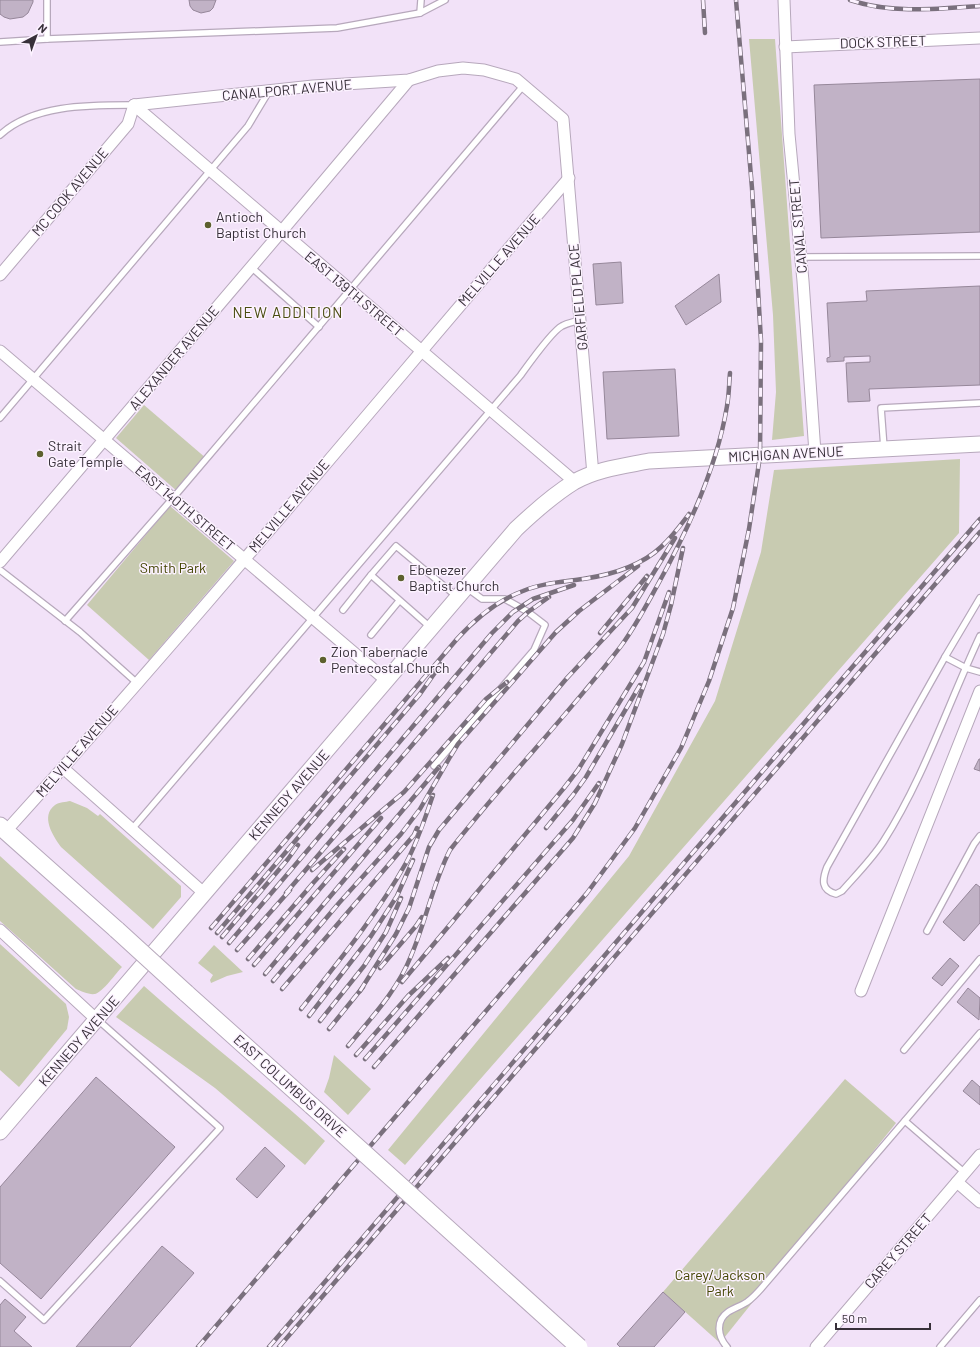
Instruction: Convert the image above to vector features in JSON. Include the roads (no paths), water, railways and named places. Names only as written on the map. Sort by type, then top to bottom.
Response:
[{"type":"main road","name":"MICHIGAN AVENUE","points":[[593,474],[614,467],[649,462],[980,444]]},
{"type":"main road","name":"KENNEDY AVENUE","points":[[0,1132],[516,529],[560,492],[575,482],[593,474]]},
{"type":"main road","name":"EAST COLUMBUS DRIVE","points":[[2,829],[117,930],[579,1347]]},
{"type":"street","name":"CANAL STREET","points":[[784,0],[790,134],[801,257],[815,453]]},
{"type":"street","name":"DOCK STREET","points":[[785,47],[980,38]]},
{"type":"street","name":"CANALPORT AVENUE","points":[[134,106],[313,86],[409,80],[438,71],[464,68],[484,70],[516,79],[563,119]]},
{"type":"street","name":"ALEXANDER AVENUE","points":[[0,562],[409,80]]},
{"type":"street","name":"EAST 139TH STREET","points":[[134,106],[575,482]]},
{"type":"street","name":"MC COOK AVENUE","points":[[0,275],[128,124],[134,106]]},
{"type":"street","name":"GARFIELD PLACE","points":[[563,119],[593,474]]},
{"type":"street","name":"MELVILLE AVENUE","points":[[2,829],[64,768],[245,559],[421,350],[569,178]]},
{"type":"street","name":"EAST 140TH STREET","points":[[0,351],[387,681]]},
{"type":"street","points":[[861,991],[980,691]]},
{"type":"street","points":[[64,768],[205,894]]},
{"type":"street","points":[[0,930],[97,1020]]},
{"type":"street","name":"CAREY STREET","points":[[816,1347],[980,1155]]},
{"type":"street","points":[[957,1182],[980,1202]]},
{"type":"lane","points":[[47,0],[47,39]]},
{"type":"lane","points":[[420,0],[420,13]]},
{"type":"lane","points":[[0,42],[337,28],[420,13],[445,0]]},
{"type":"lane","points":[[66,621],[173,498],[524,85]]},
{"type":"lane","points":[[0,418],[248,126],[269,91]]},
{"type":"lane","name":"CANALPORT AVENUE","points":[[0,135],[6,129],[25,118],[43,113],[81,107],[134,106]]},
{"type":"lane","points":[[801,257],[980,256]]},
{"type":"lane","points":[[251,268],[319,326]]},
{"type":"lane","points":[[132,829],[491,410],[557,329],[580,320]]},
{"type":"lane","points":[[884,449],[881,408],[980,403]]},
{"type":"lane","points":[[343,610],[396,546],[462,592],[482,599],[505,599],[528,612],[545,626],[534,650],[434,766]]},
{"type":"lane","points":[[0,570],[80,632],[137,683]]},
{"type":"lane","points":[[371,576],[432,628]]},
{"type":"lane","points":[[980,598],[945,657],[827,867],[824,876],[824,885],[829,892],[836,894],[842,890],[883,843],[911,793],[980,636]]},
{"type":"lane","points":[[371,635],[399,601]]},
{"type":"lane","points":[[945,657],[966,668],[980,672]]},
{"type":"lane","points":[[927,931],[974,844],[980,836]]},
{"type":"lane","points":[[904,1050],[980,959]]},
{"type":"lane","points":[[0,1281],[44,1320],[220,1128],[97,1020]]},
{"type":"lane","points":[[727,1347],[720,1336],[719,1326],[724,1316],[748,1302],[765,1284],[980,1033]]},
{"type":"lane","points":[[905,1121],[965,1173]]},
{"type":"lane","points":[[940,1347],[980,1300]]},
{"type":"railway","points":[[703,0],[705,33]]},
{"type":"railway","points":[[198,1347],[587,893],[635,828],[681,748],[709,681],[733,608],[749,529],[760,456],[761,341],[752,188],[736,0]]},
{"type":"railway","points":[[850,0],[898,9],[931,9],[980,6]]},
{"type":"railway","points":[[348,1046],[383,1004],[405,969],[450,850],[492,798],[558,723],[600,672],[636,624],[679,544],[700,499],[716,453],[722,429],[728,402],[730,373]]},
{"type":"railway","points":[[211,928],[457,639],[479,617],[495,605],[530,588],[545,584],[604,575],[625,569],[653,554],[672,535],[689,514]]},
{"type":"railway","points":[[269,1347],[980,519]]},
{"type":"railway","points":[[279,1347],[980,532]]},
{"type":"railway","points":[[360,991],[396,934],[409,908],[429,847],[439,830],[567,678],[632,608],[675,538]]},
{"type":"railway","points":[[374,1067],[573,838],[595,803],[622,744],[663,634],[671,605],[683,548]]},
{"type":"railway","points":[[273,981],[339,903],[401,834],[420,809],[458,744],[556,632],[579,611],[638,566]]},
{"type":"railway","points":[[600,633],[647,576]]},
{"type":"railway","points":[[229,943],[492,633],[513,612],[533,599],[574,585]]},
{"type":"railway","points":[[402,982],[578,770],[644,662],[669,592]]},
{"type":"railway","points":[[286,893],[518,621],[549,597]]},
{"type":"railway","points":[[217,933],[420,694],[441,664]]},
{"type":"railway","points":[[312,870],[404,792],[486,699],[507,682]]},
{"type":"railway","points":[[546,828],[586,777],[640,685]]},
{"type":"railway","points":[[265,974],[439,767]]},
{"type":"railway","points":[[365,1059],[573,820],[599,783]]},
{"type":"railway","points":[[301,1009],[356,938],[395,882],[414,846],[433,795]]},
{"type":"railway","points":[[254,965],[381,818]]},
{"type":"railway","points":[[282,989],[414,835],[417,828]]},
{"type":"railway","points":[[222,937],[288,859],[298,845]]},
{"type":"railway","points":[[248,959],[344,849]]},
{"type":"railway","points":[[309,1016],[371,936],[397,896],[413,860]]},
{"type":"railway","points":[[237,950],[290,890]]},
{"type":"railway","points":[[320,1021],[364,966],[386,932],[401,898]]},
{"type":"railway","points":[[380,968],[422,917]]},
{"type":"railway","points":[[356,1055],[408,996],[448,958]]},
{"type":"railway","points":[[329,1029],[363,987]]},
{"type":"place","name":"Antioch Baptist Church","points":[[208,225]]},
{"type":"place","name":"Strait Gate Temple","points":[[40,454]]},
{"type":"place","name":"Ebenezer Baptist Church","points":[[401,578]]},
{"type":"place","name":"Zion Tabernacle Pentecostal Church","points":[[323,660]]},
{"type":"district","name":"NEW ADDITION","points":[[288,313]]},
{"type":"park label","name":"Smith Park","points":[[173,568]]},
{"type":"park label","name":"Carey/Jackson Park","points":[[720,1284]]}]
